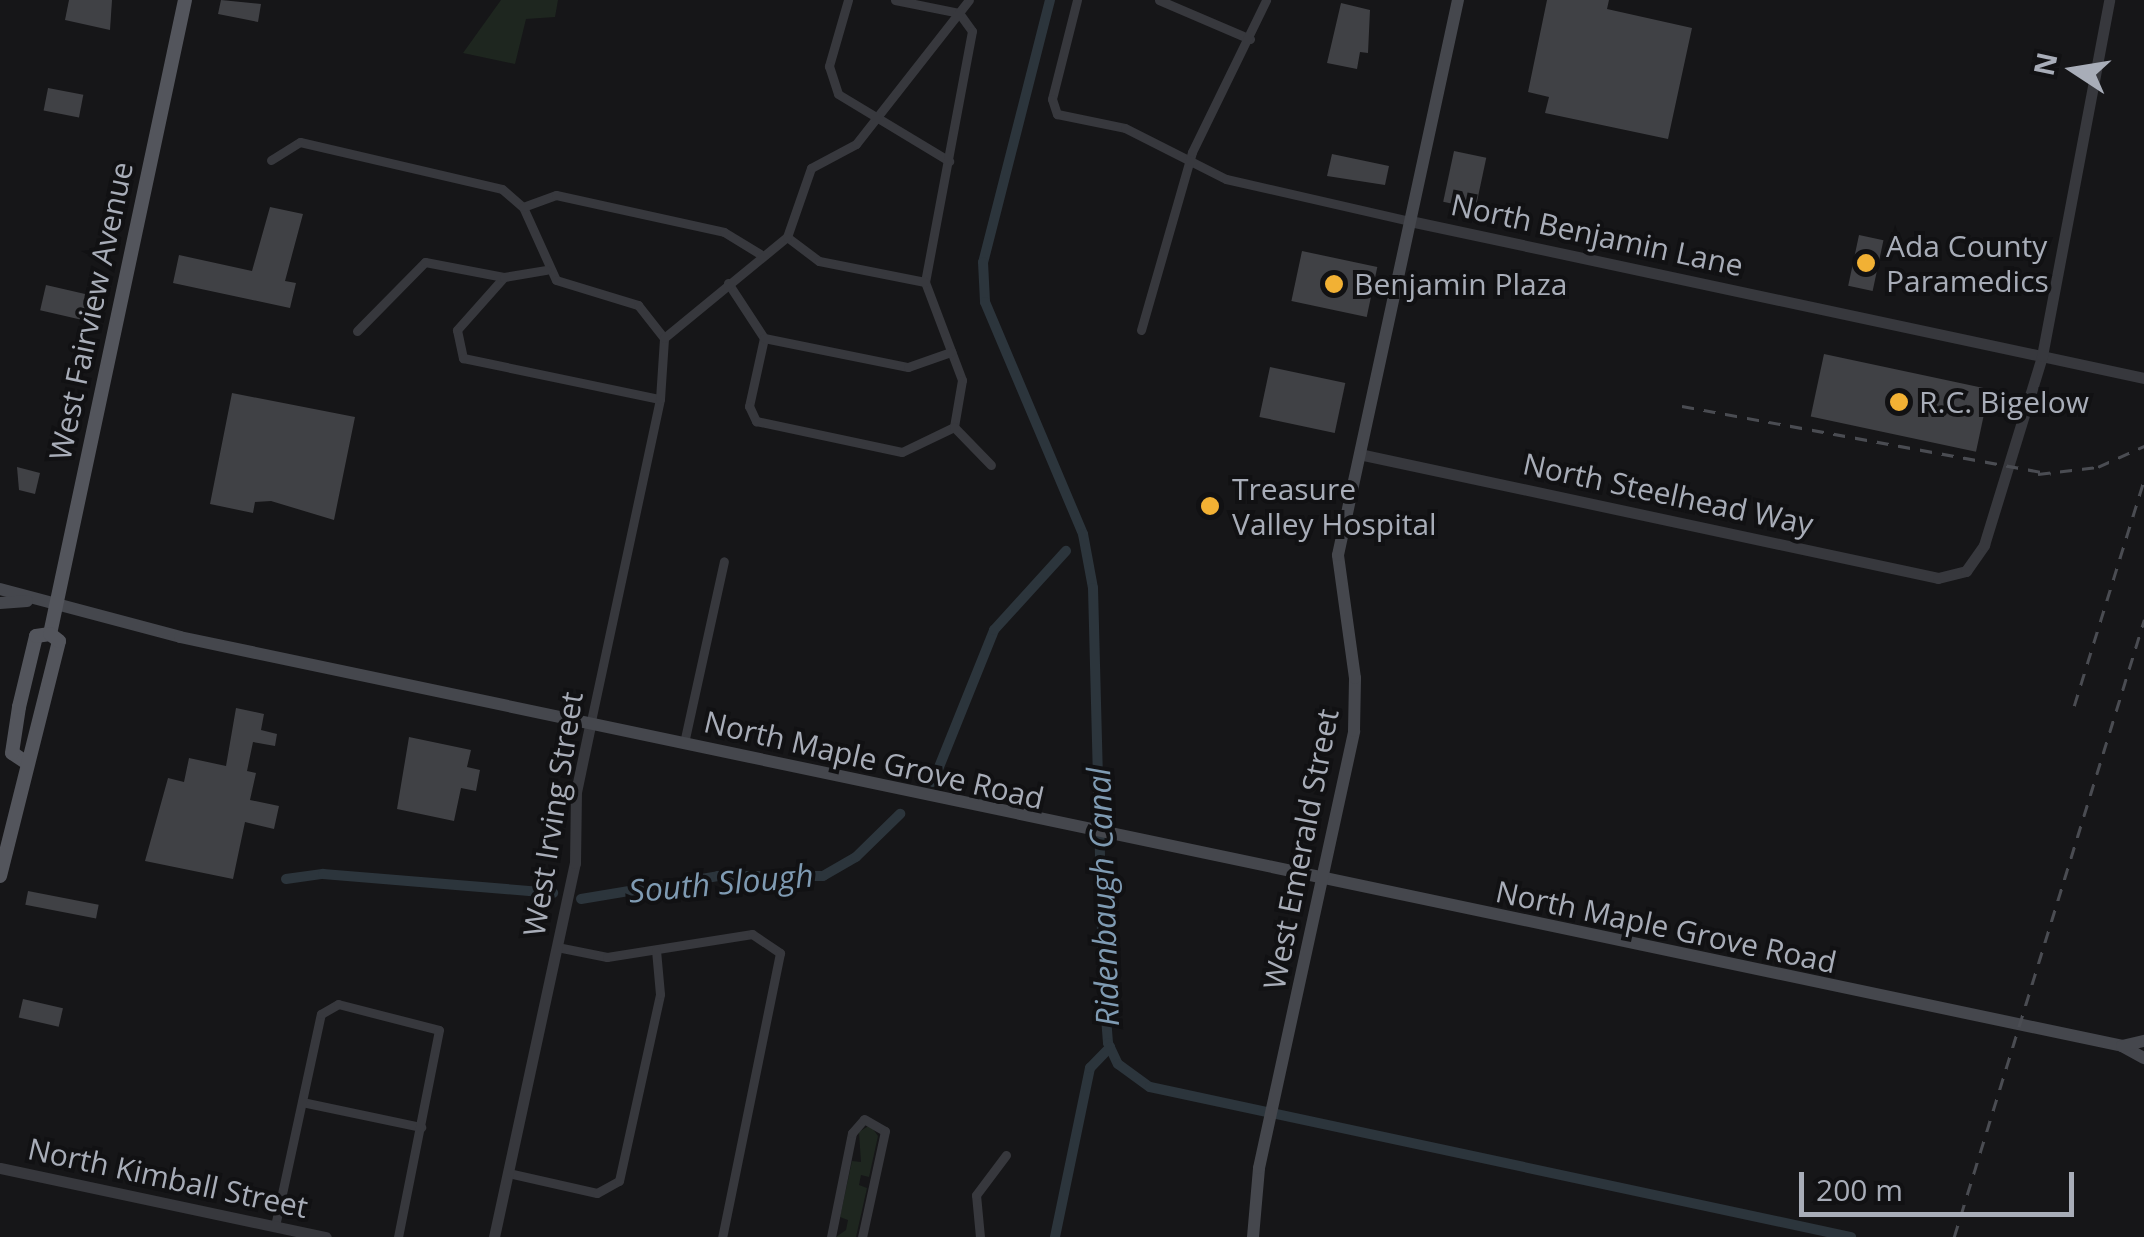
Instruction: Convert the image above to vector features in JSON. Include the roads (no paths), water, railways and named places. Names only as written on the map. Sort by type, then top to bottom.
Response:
[{"type":"main road","name":"West Fairview Avenue","points":[[50,634],[185,0]]},
{"type":"main road","name":"West Emerald Street","points":[[1253,1237],[1271,1114],[1354,731],[1338,555],[1458,0]]},
{"type":"main road","name":"North Maple Grove Road","points":[[0,589],[26,601],[591,722],[916,797],[2122,1046],[2144,1058]]},
{"type":"main road","name":"North Maple Grove Road","points":[[0,603],[26,601]]},
{"type":"main road","name":"West Fairview Avenue","points":[[50,634],[59,641],[35,757],[24,761],[12,753],[19,707],[36,636],[50,634]]},
{"type":"main road","name":"West Fairview Avenue","points":[[0,876],[24,761]]},
{"type":"main road","name":"North Maple Grove Road","points":[[2122,1046],[2144,1042]]},
{"type":"street","points":[[848,0],[830,81],[874,123],[949,160]]},
{"type":"street","points":[[895,0],[959,14]]},
{"type":"street","points":[[271,160],[300,142],[480,180],[524,206],[546,270],[570,287],[638,305],[664,338],[760,254],[787,237],[812,168],[856,144],[969,0]]},
{"type":"street","name":"North Benjamin Lane","points":[[1077,0],[1053,108],[1064,118],[1125,128],[1189,162],[1258,189],[2144,378]]},
{"type":"street","points":[[1159,0],[1250,39]]},
{"type":"street","points":[[1142,330],[1189,162],[1266,0]]},
{"type":"street","points":[[2042,356],[2109,0]]},
{"type":"street","points":[[954,427],[962,380],[924,282],[972,46],[959,14]]},
{"type":"street","points":[[524,206],[556,195],[724,232],[760,254]]},
{"type":"street","points":[[787,237],[819,261],[924,282]]},
{"type":"street","points":[[357,331],[415,266],[434,262],[504,277],[546,270]]},
{"type":"street","points":[[504,277],[457,330],[463,358],[660,400]]},
{"type":"street","points":[[728,283],[764,338],[908,367],[951,352]]},
{"type":"street","name":"West Irving Street","points":[[494,1237],[557,947],[591,722],[660,400],[664,338]]},
{"type":"street","points":[[764,338],[748,406],[756,421],[902,452],[954,427]]},
{"type":"street","name":"North Steelhead Way","points":[[1359,454],[1938,578],[1966,571],[1984,545],[2042,356]]},
{"type":"street","points":[[954,427],[991,465]]},
{"type":"street","points":[[684,743],[724,561]]},
{"type":"street","points":[[557,947],[607,958],[752,934],[775,944],[780,964],[722,1237]]},
{"type":"street","points":[[508,1173],[597,1192],[613,1188],[660,994],[656,950]]},
{"type":"street","points":[[275,1226],[328,1005],[439,1030],[398,1237]]},
{"type":"street","points":[[302,1102],[421,1127]]},
{"type":"street","points":[[830,1237],[854,1126],[871,1120],[885,1131],[862,1237]]},
{"type":"street","points":[[980,1237],[976,1195],[1006,1154]]},
{"type":"street","name":"North Kimball Street","points":[[0,1168],[326,1237]]},
{"type":"waterway","name":"Ridenbaugh Canal","points":[[1050,0],[983,262],[985,302],[1083,534],[1093,588],[1103,978],[1108,1043],[1118,1064],[1150,1087],[1851,1237]]},
{"type":"waterway","name":"South Slough","points":[[933,782],[994,630],[1066,551]]},
{"type":"waterway","name":"South Slough","points":[[581,899],[718,876],[823,876],[856,857],[900,814]]},
{"type":"waterway","name":"South Slough","points":[[286,879],[323,874],[553,893]]},
{"type":"waterway","points":[[1055,1237],[1090,1068],[1110,1047]]},
{"type":"railway","points":[[1682,406],[2051,474]]},
{"type":"railway","points":[[2038,474],[2098,467],[2144,446]]},
{"type":"railway","points":[[2074,706],[2144,480]]},
{"type":"railway","points":[[1954,1237],[2144,620]]},
{"type":"place","name":"Ada County Paramedics","points":[[1866,263]]},
{"type":"place","name":"Benjamin Plaza","points":[[1334,284]]},
{"type":"place","name":"R.C. Bigelow","points":[[1899,402]]},
{"type":"place","name":"Treasure Valley Hospital","points":[[1210,506]]}]
